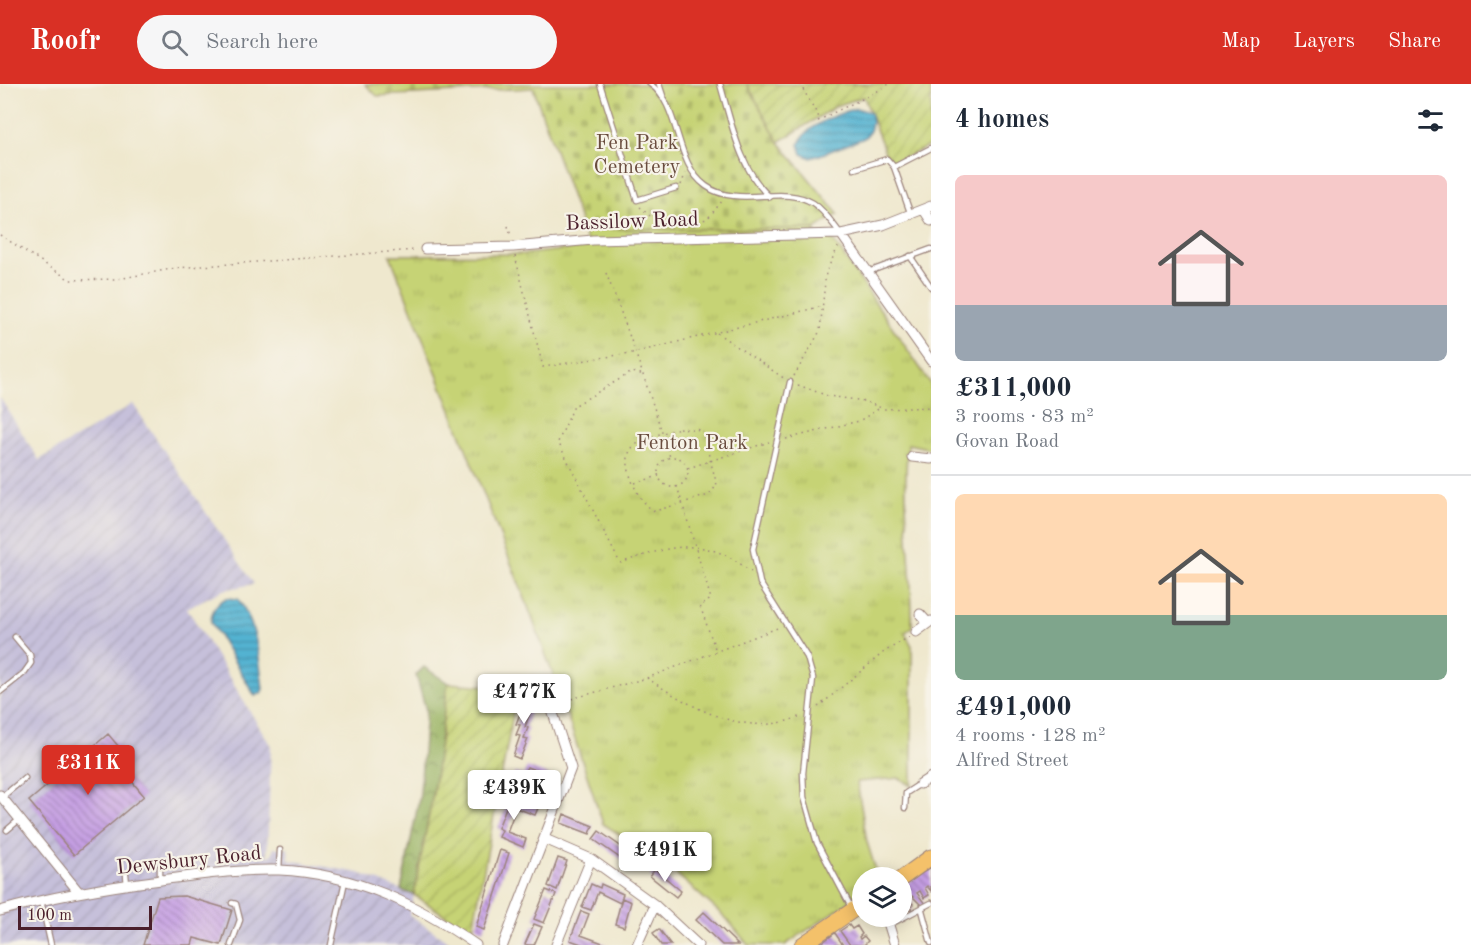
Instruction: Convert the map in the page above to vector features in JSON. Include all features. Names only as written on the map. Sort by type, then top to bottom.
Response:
[{"type":"main road","points":[[912,871],[931,857]]},
{"type":"main road","points":[[802,945],[852,911]]},
{"type":"street","name":"Bassilow Road","points":[[425,249],[513,247],[593,240],[694,237],[843,237],[927,208]]},
{"type":"street","points":[[927,208],[931,221]]},
{"type":"street","points":[[843,237],[931,361]]},
{"type":"street","points":[[912,457],[931,459]]},
{"type":"street","points":[[916,632],[930,622],[920,614]]},
{"type":"street","points":[[503,945],[572,768],[550,704]]},
{"type":"street","points":[[920,784],[931,777]]},
{"type":"street","points":[[2,801],[20,819],[78,891]]},
{"type":"street","points":[[545,839],[591,859],[655,905],[698,945]]},
{"type":"street","points":[[556,945],[591,859]]},
{"type":"street","name":"Dewsbury Road","points":[[0,911],[78,891],[226,872],[279,870],[345,881],[403,900],[476,945]]},
{"type":"street","points":[[637,945],[655,905]]},
{"type":"street","points":[[889,927],[895,945]]},
{"type":"lane","points":[[600,84],[637,200],[676,188]]},
{"type":"lane","points":[[650,84],[664,100]]},
{"type":"lane","points":[[659,84],[690,168],[706,186],[726,195],[811,201],[820,208],[843,237]]},
{"type":"lane","points":[[720,84],[737,139],[761,188],[770,197]]},
{"type":"lane","points":[[894,167],[931,148]]},
{"type":"lane","points":[[854,169],[887,159],[894,167],[912,215]]},
{"type":"lane","points":[[868,272],[931,249]]},
{"type":"lane","points":[[910,256],[931,287]]},
{"type":"lane","points":[[790,382],[753,549],[760,583],[807,657],[813,678],[803,773],[804,797],[817,843],[852,898]]},
{"type":"lane","points":[[0,692],[24,673],[30,663],[30,655],[15,637]]},
{"type":"lane","points":[[2,801],[25,778]]},
{"type":"lane","points":[[905,807],[906,793],[920,784]]},
{"type":"lane","points":[[7,830],[20,819]]},
{"type":"lane","points":[[279,870],[280,850]]},
{"type":"lane","points":[[160,867],[160,880]]},
{"type":"lane","points":[[126,874],[127,885]]},
{"type":"lane","points":[[331,945],[345,881]]},
{"type":"lane","points":[[41,900],[51,945]]},
{"type":"lane","points":[[231,945],[240,920],[236,904],[232,903]]},
{"type":"lane","points":[[912,913],[922,910],[931,903]]},
{"type":"lane","points":[[922,910],[931,943]]},
{"type":"path","points":[[800,84],[819,120],[840,108],[862,101],[889,84]]},
{"type":"path","points":[[676,188],[681,186],[685,173],[690,168]]},
{"type":"path","points":[[637,200],[641,209],[657,222],[693,225],[708,218],[726,195]]},
{"type":"path","points":[[693,225],[694,237]]},
{"type":"path","points":[[508,226],[543,367],[637,352],[823,306]]},
{"type":"path","points":[[0,235],[70,280],[118,279],[176,268],[425,249]]},
{"type":"path","points":[[790,382],[820,331],[826,272],[843,237]]},
{"type":"path","points":[[606,273],[637,352],[641,374],[670,457]]},
{"type":"path","points":[[717,332],[790,382],[828,396],[864,401],[881,408],[931,407]]},
{"type":"path","points":[[641,374],[632,372],[574,406],[558,442],[620,563],[667,549],[696,546],[720,552],[742,564],[760,583]]},
{"type":"path","points":[[687,468],[777,439],[795,438],[828,427],[859,421],[881,408]]},
{"type":"path","points":[[680,428],[702,430],[712,459],[717,485],[709,495],[655,511],[647,508],[638,498],[627,460],[629,451],[637,443],[662,434],[680,428]]},
{"type":"path","points":[[670,457],[678,458],[687,468],[685,481],[678,486],[666,485],[659,476],[660,464],[670,457]]},
{"type":"path","points":[[634,484],[659,476]]},
{"type":"path","points":[[678,486],[711,599],[700,606],[716,652]]},
{"type":"path","points":[[550,704],[647,678],[786,625]]},
{"type":"path","points":[[647,678],[682,701],[743,724],[777,725],[809,714],[884,652],[916,632]]},
{"type":"shaded area","points":[[0,398],[39,460],[133,404],[254,584],[223,590],[187,608],[271,746],[267,857],[272,854],[274,848],[288,848],[289,860],[359,873],[414,895],[409,915],[454,945],[0,945]]},
{"type":"green space","name":"Fen Park Cemetery","points":[[365,84],[747,84],[779,142],[838,214],[815,229],[583,229],[533,88],[377,96]]},
{"type":"green space","points":[[747,84],[931,84],[931,145],[894,163],[886,155],[864,97],[838,105],[779,142]]},
{"type":"green space","name":"Fenton Park","points":[[583,229],[815,229],[816,238],[829,234],[931,384],[931,449],[908,444],[906,467],[912,627],[905,633],[912,646],[912,786],[899,778],[857,782],[867,842],[875,867],[852,867],[852,900],[785,945],[748,945],[727,919],[662,861],[603,824],[559,691],[527,604],[390,255],[526,254],[588,247]]},
{"type":"green space","points":[[424,667],[448,683],[433,794],[414,895],[401,890],[420,794],[426,710],[416,675]]},
{"type":"green space","points":[[448,683],[516,688],[517,693],[472,933],[414,895],[433,794]]},
{"type":"water","points":[[856,108],[870,112],[872,126],[864,138],[811,158],[802,154],[799,144],[808,131],[823,121]]},
{"type":"water","points":[[227,598],[238,599],[253,630],[263,689],[255,696],[211,622],[215,607]]},
{"type":"building","points":[[528,693],[536,696],[525,727],[528,728],[524,738],[528,739],[520,759],[513,756],[520,736],[516,735],[520,725],[516,724]]},
{"type":"building","points":[[108,734],[130,760],[121,768],[144,796],[74,855],[29,801]]},
{"type":"building","points":[[527,767],[551,776],[548,785],[523,775]]},
{"type":"building","points":[[515,773],[524,776],[515,799],[507,796]]},
{"type":"building","points":[[515,799],[538,808],[535,815],[516,808],[507,832],[526,839],[523,847],[499,837],[502,830],[498,828],[507,805],[512,807]]},
{"type":"building","points":[[564,814],[593,826],[590,834],[561,823]]},
{"type":"building","points":[[599,831],[633,855],[627,863],[593,839]]},
{"type":"building","points":[[500,850],[509,853],[484,930],[476,927]]},
{"type":"building","points":[[558,858],[567,861],[557,890],[548,886]]},
{"type":"building","points":[[931,867],[931,891],[927,886],[925,888],[929,895],[924,898],[920,891],[917,893],[925,904],[922,906],[912,896],[912,880]]},
{"type":"building","points":[[655,869],[681,891],[676,897],[650,876]]},
{"type":"building","points":[[591,884],[600,888],[601,884],[623,894],[620,903],[598,892],[591,910],[582,907]]},
{"type":"building","points":[[546,890],[556,894],[544,923],[534,919]]},
{"type":"building","points":[[184,896],[232,910],[221,945],[194,938],[192,945],[143,945],[158,897]]},
{"type":"building","points":[[622,898],[631,902],[624,927],[615,924]]},
{"type":"building","points":[[581,911],[589,914],[581,935],[608,945],[584,945],[570,940]]},
{"type":"building","points":[[704,912],[738,945],[722,945],[696,920]]},
{"type":"building","points":[[534,924],[542,927],[534,945],[525,944]]},
{"type":"building","points":[[849,925],[852,929],[858,927],[862,934],[860,939],[864,936],[868,941],[864,945],[850,945],[840,931]]},
{"type":"building","points":[[659,929],[671,945],[661,945],[653,933]]},
{"type":"building","points":[[835,933],[843,945],[818,945],[823,942]]}]
